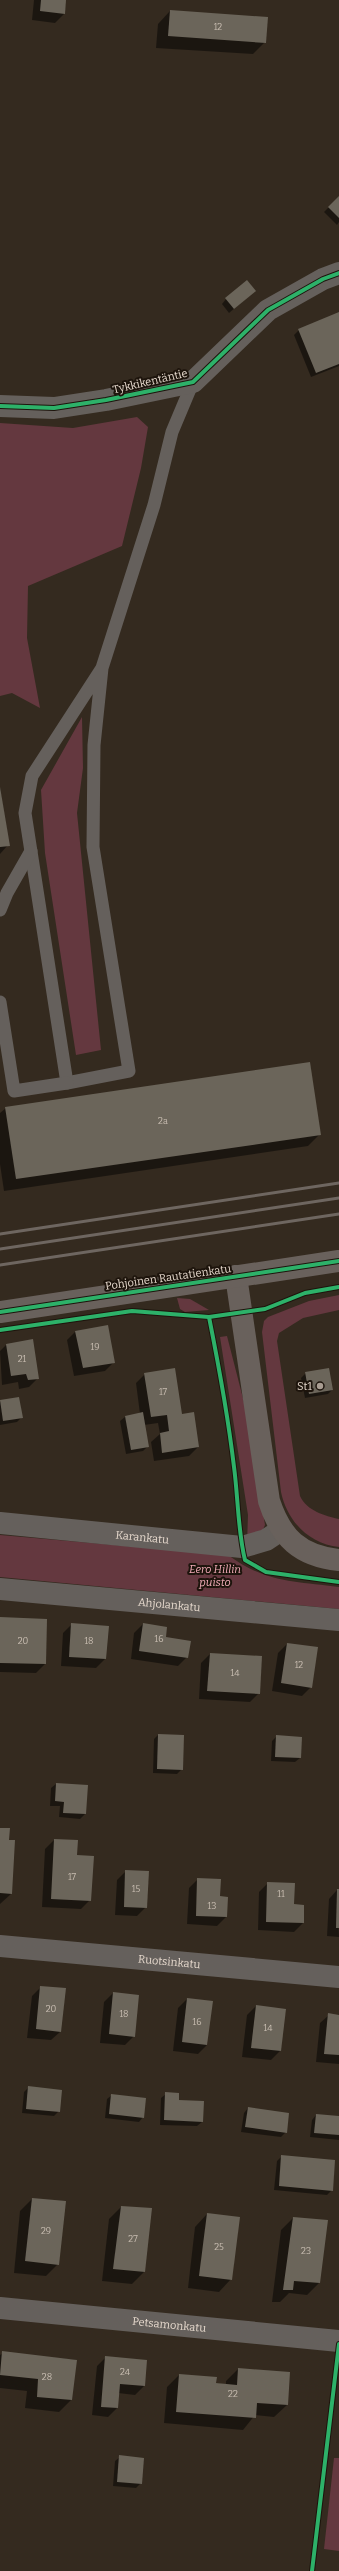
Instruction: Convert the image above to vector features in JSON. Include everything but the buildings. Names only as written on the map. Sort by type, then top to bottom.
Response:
[{"type":"street","name":"Tykkikentäntie","points":[[0,406],[54,408],[106,400],[193,382],[268,310],[323,279],[339,273]]},
{"type":"street","name":"Pohjoinen Rautatienkatu","points":[[0,1312],[339,1261]]},
{"type":"street","points":[[236,1276],[270,1501],[281,1530],[289,1540],[306,1552],[339,1560]]},
{"type":"street","name":"Karankatu","points":[[0,1523],[242,1547],[266,1540],[281,1530]]},
{"type":"street","name":"Ahjolankatu","points":[[0,1589],[339,1620]]},
{"type":"street","name":"Ruotsinkatu","points":[[0,1946],[339,1977]]},
{"type":"street","name":"Petsamonkatu","points":[[0,2308],[339,2341]]},
{"type":"lane","points":[[0,1002],[14,1091],[129,1071],[93,847],[94,745],[102,668],[154,505],[172,432],[193,382]]},
{"type":"lane","points":[[67,1083],[25,813],[32,776],[102,668]]},
{"type":"lane","points":[[0,910],[6,893],[31,851]]},
{"type":"green space","points":[[137,417],[148,427],[141,468],[122,546],[28,586],[27,638],[40,708],[12,693],[0,696],[0,423],[73,428]]},
{"type":"green space","points":[[82,717],[83,768],[77,813],[101,1050],[76,1055],[45,853],[41,790]]},
{"type":"green space","points":[[339,1295],[339,1310],[303,1318],[279,1333],[277,1341],[300,1496],[307,1506],[317,1512],[339,1519],[339,1547],[328,1545],[309,1536],[294,1521],[284,1503],[281,1492],[262,1332],[264,1321],[268,1317],[309,1301]]},
{"type":"green space","points":[[177,1298],[190,1299],[209,1310],[185,1312],[180,1309]]},
{"type":"green space","points":[[227,1336],[246,1410],[265,1525],[260,1536],[247,1544],[248,1515],[220,1337]]},
{"type":"green space","name":"Eero Hillin puisto","points":[[0,1535],[228,1555],[255,1571],[268,1576],[294,1582],[339,1587],[339,1609],[0,1577]]},
{"type":"green space","points":[[334,2458],[339,2458],[339,2551],[324,2549]]},
{"type":"railway","points":[[0,1234],[339,1183]]},
{"type":"railway","points":[[0,1249],[339,1198]]},
{"type":"railway","points":[[0,1265],[339,1214]]},
{"type":"cycle path","points":[[0,406],[54,408],[106,400],[193,382],[268,310],[323,279],[339,273]]},
{"type":"cycle path","points":[[0,1312],[339,1261]]},
{"type":"cycle path","points":[[0,1330],[132,1311],[209,1317],[265,1309],[305,1293],[339,1287]]},
{"type":"cycle path","points":[[209,1317],[229,1429],[241,1538],[245,1560],[266,1572],[339,1582]]},
{"type":"cycle path","points":[[312,2571],[339,2344]]},
{"type":"place","name":"St1","points":[[320,1386]]}]
